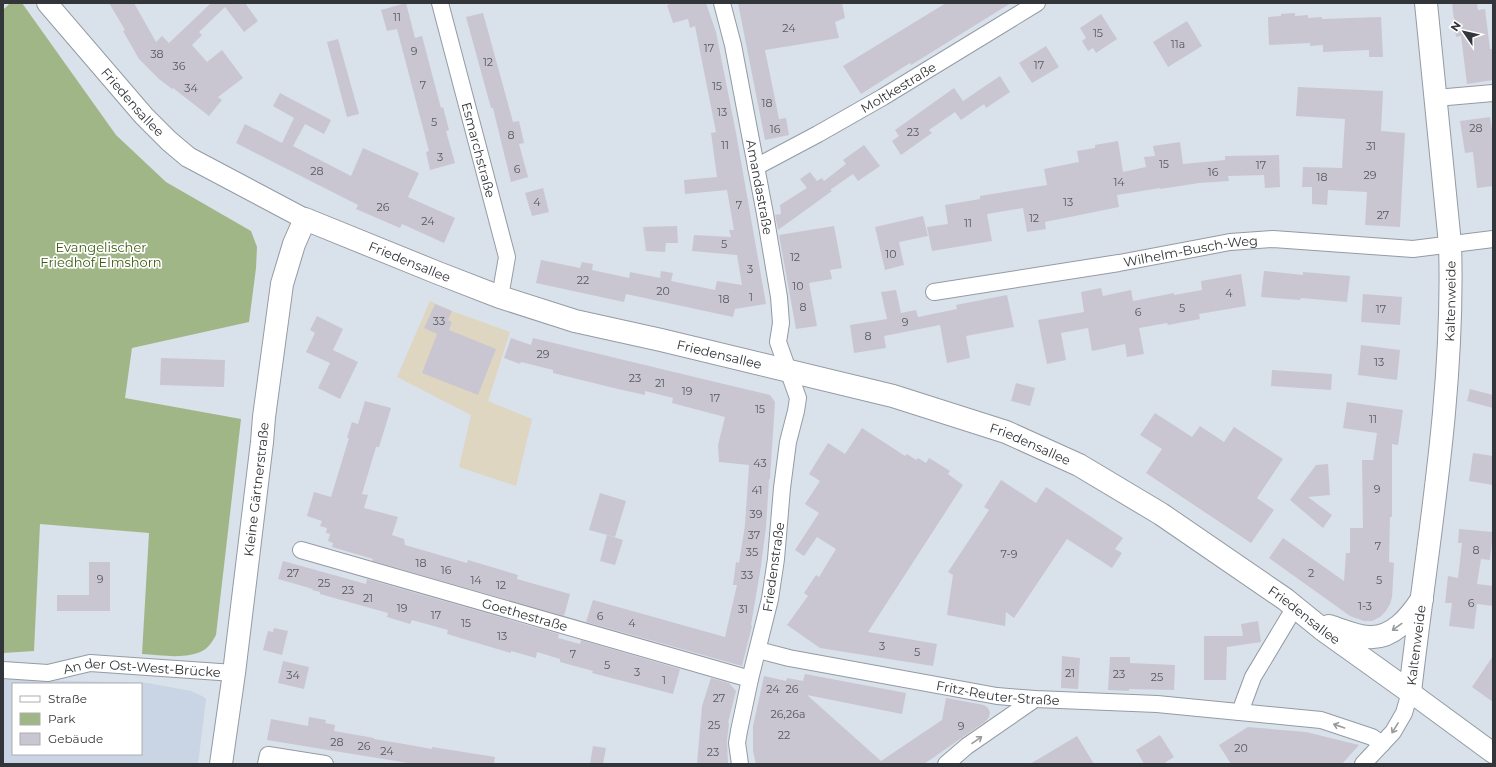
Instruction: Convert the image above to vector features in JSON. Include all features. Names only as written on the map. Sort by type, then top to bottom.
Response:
[{"type":"main road","name":"Kaltenweide","points":[[1410,692],[1442,438],[1449,352],[1452,284],[1450,244],[1426,3]]},
{"type":"main road","name":"Friedensallee","points":[[305,218],[438,274],[500,297],[575,321],[893,396],[1006,432],[1079,466],[1161,514],[1301,612],[1410,692]]},
{"type":"main road","name":"Kleine Gärtnerstraße","points":[[220,764],[234,672],[264,417],[282,284],[294,244],[305,218]]},
{"type":"main road","name":"Kaltenweide","points":[[1301,612],[1353,635],[1369,638],[1381,636],[1398,627],[1410,617],[1422,598]]},
{"type":"street","name":"Friedensallee","points":[[47,3],[144,116],[169,141],[188,157],[305,218]]},
{"type":"street","name":"Esmarchstraße","points":[[440,3],[507,257],[500,297]]},
{"type":"street","name":"Amandastraße","points":[[722,3],[733,45],[779,297],[781,323],[778,342],[787,371]]},
{"type":"street","name":"Moltkestraße","points":[[756,167],[877,101],[1038,3]]},
{"type":"street","points":[[1436,98],[1493,94]]},
{"type":"street","name":"Wilhelm-Busch-Weg","points":[[934,292],[1119,263],[1230,242],[1273,239],[1412,249],[1493,239]]},
{"type":"street","name":"Friedenstraße","points":[[740,764],[737,743],[738,731],[772,585],[788,442],[798,398],[787,371]]},
{"type":"street","name":"Goethestraße","points":[[301,550],[750,679]]},
{"type":"street","points":[[1240,712],[1253,677],[1266,654],[1301,612]]},
{"type":"street","name":"Fritz-Reuter-Straße","points":[[758,650],[789,658],[997,696],[1157,704],[1321,720],[1372,737],[1382,744]]},
{"type":"street","name":"An der Ost-West-Brücke","points":[[3,670],[48,673],[90,663],[234,672]]},
{"type":"street","points":[[1363,764],[1393,732],[1404,713],[1410,692],[1493,753]]},
{"type":"street","points":[[946,764],[967,746],[1035,699]]},
{"type":"street","points":[[266,764],[268,755],[325,764]]},
{"type":"shaded area","points":[[430,301],[452,311],[510,332],[488,401],[532,419],[516,486],[459,467],[471,415],[397,377]]},
{"type":"shaded area","points":[[3,679],[147,683],[191,691],[206,699],[198,764],[3,764]]},
{"type":"green space","name":"Evangelischer Friedhof Elmshorn","points":[[10,3],[22,3],[116,135],[166,182],[251,231],[257,247],[256,268],[249,322],[132,348],[125,398],[241,419],[216,635],[208,647],[190,655],[174,656],[142,654],[149,533],[40,524],[34,651],[3,653],[3,10]]},
{"type":"building","points":[[109,3],[134,3],[156,42],[162,36],[169,43],[211,3],[245,3],[258,21],[244,32],[225,7],[199,32],[202,35],[192,45],[207,62],[222,50],[243,78],[218,97],[222,100],[209,116],[159,79],[139,59],[123,31],[125,30]]},
{"type":"building","points":[[406,3],[415,38],[422,36],[441,108],[443,107],[449,130],[446,131],[455,163],[430,170],[426,152],[429,151],[397,29],[387,31],[381,10]]},
{"type":"building","points":[[674,3],[706,3],[716,32],[736,133],[766,304],[735,309],[733,317],[626,294],[624,302],[536,283],[541,260],[580,268],[582,262],[593,264],[592,270],[629,278],[630,272],[660,278],[661,271],[673,273],[671,281],[715,290],[717,281],[742,285],[737,255],[692,251],[694,235],[731,237],[729,230],[734,230],[727,190],[685,194],[684,180],[717,177],[711,133],[716,132],[695,26],[690,28],[688,19],[673,23],[667,5]]},
{"type":"building","points":[[738,3],[842,3],[845,18],[835,22],[839,38],[765,50],[779,119],[786,118],[789,135],[765,140]]},
{"type":"building","points":[[946,3],[1011,3],[861,94],[843,66]]},
{"type":"building","points":[[1452,3],[1477,3],[1478,10],[1485,9],[1490,49],[1493,49],[1493,80],[1467,84],[1461,36],[1456,37]]},
{"type":"building","points":[[483,13],[513,122],[519,121],[524,143],[519,144],[528,177],[511,182],[493,108],[491,108],[466,17]]},
{"type":"building","points":[[1295,13],[1295,16],[1308,15],[1308,18],[1322,17],[1322,19],[1381,17],[1383,57],[1369,57],[1369,50],[1323,52],[1323,45],[1310,46],[1310,43],[1269,45],[1268,17]]},
{"type":"building","points":[[1101,14],[1117,39],[1096,53],[1093,48],[1088,51],[1082,41],[1086,38],[1080,28]]},
{"type":"building","points":[[1187,21],[1202,46],[1168,67],[1153,42]]},
{"type":"building","points":[[338,39],[359,114],[347,117],[327,42]]},
{"type":"building","points":[[1046,46],[1059,67],[1032,83],[1019,63]]},
{"type":"building","points":[[1000,76],[1010,92],[986,108],[984,104],[961,120],[955,112],[929,130],[932,133],[901,155],[892,141],[899,136],[895,130],[954,88],[963,101]]},
{"type":"building","points":[[1298,87],[1383,91],[1381,131],[1405,133],[1400,227],[1365,225],[1367,192],[1328,190],[1327,205],[1312,204],[1312,187],[1302,187],[1303,167],[1342,168],[1345,119],[1296,116]]},
{"type":"building","points":[[280,93],[331,120],[324,134],[305,124],[293,146],[351,176],[363,148],[419,173],[408,197],[455,218],[444,243],[402,224],[400,228],[356,209],[358,205],[236,143],[245,124],[282,143],[294,118],[273,106]]},
{"type":"building","points":[[1490,117],[1493,135],[1493,186],[1477,188],[1473,152],[1465,153],[1460,121]]},
{"type":"building","points":[[1118,141],[1123,172],[1146,167],[1144,157],[1155,156],[1153,146],[1180,142],[1183,164],[1225,160],[1225,156],[1279,155],[1280,187],[1265,188],[1264,175],[1228,176],[1229,181],[1199,183],[1117,195],[1119,207],[1045,222],[1046,229],[1027,232],[1023,208],[987,214],[992,241],[932,251],[927,227],[948,224],[945,205],[980,199],[980,196],[1047,185],[1044,169],[1079,162],[1077,151],[1095,148],[1095,145]]},
{"type":"building","points":[[864,145],[880,166],[858,181],[853,174],[778,230],[775,215],[781,214],[780,205],[807,188],[800,179],[810,172],[817,181],[822,178],[824,181],[846,164],[843,160]]},
{"type":"building","points":[[543,188],[549,212],[532,216],[525,193]]},
{"type":"building","points":[[923,216],[928,236],[899,242],[904,265],[885,270],[875,227]]},
{"type":"building","points":[[677,226],[678,243],[666,243],[665,252],[646,251],[643,227]]},
{"type":"building","points":[[834,226],[842,268],[830,270],[832,279],[809,283],[817,326],[796,329],[779,235]]},
{"type":"building","points":[[1264,271],[1303,275],[1303,272],[1350,276],[1347,302],[1301,298],[1300,300],[1261,297]]},
{"type":"building","points":[[1241,274],[1246,306],[1199,314],[1200,319],[1168,325],[1167,323],[1139,328],[1144,354],[1127,357],[1125,344],[1092,351],[1088,328],[1061,333],[1066,360],[1047,364],[1038,320],[1084,312],[1081,292],[1101,288],[1103,296],[1131,290],[1133,301],[1174,293],[1174,295],[1202,290],[1201,281]]},
{"type":"building","points":[[896,290],[901,313],[916,310],[918,317],[957,309],[956,305],[1007,295],[1014,327],[966,336],[970,358],[947,363],[940,325],[884,336],[886,348],[854,353],[850,325],[887,319],[881,292]]},
{"type":"building","points":[[1363,294],[1402,297],[1400,325],[1361,322]]},
{"type":"building","points":[[435,304],[452,311],[448,320],[452,322],[449,330],[496,349],[478,395],[422,373],[437,334],[424,328]]},
{"type":"building","points":[[317,316],[343,329],[333,350],[358,362],[340,399],[318,388],[330,363],[306,352],[315,333],[310,330]]},
{"type":"building","points":[[511,338],[531,345],[533,338],[770,395],[775,402],[766,527],[752,626],[742,666],[586,622],[593,600],[725,637],[737,585],[733,585],[736,562],[739,563],[745,525],[749,465],[719,462],[718,445],[725,417],[672,403],[673,398],[645,391],[645,395],[618,389],[553,373],[553,370],[521,362],[520,364],[504,358]]},
{"type":"building","points":[[1361,345],[1400,350],[1397,380],[1358,375]]},
{"type":"building","points":[[161,358],[225,360],[224,387],[160,385]]},
{"type":"building","points":[[1272,370],[1332,374],[1331,390],[1271,386]]},
{"type":"building","points":[[1016,383],[1035,388],[1030,406],[1011,401]]},
{"type":"building","points":[[1470,389],[1493,395],[1493,408],[1467,401]]},
{"type":"building","points":[[365,401],[391,408],[379,447],[376,447],[362,494],[368,495],[364,508],[398,517],[392,535],[404,539],[405,545],[467,563],[468,560],[518,575],[517,579],[570,594],[564,616],[372,561],[373,559],[332,547],[333,543],[328,541],[330,534],[326,533],[327,528],[320,526],[322,521],[307,516],[314,492],[331,497],[349,438],[347,438],[352,422],[358,424]]},
{"type":"building","points":[[1347,402],[1403,410],[1398,445],[1392,444],[1392,517],[1390,517],[1389,562],[1394,563],[1392,597],[1386,611],[1380,617],[1372,621],[1364,621],[1350,616],[1269,558],[1283,538],[1344,581],[1346,553],[1350,553],[1350,528],[1363,528],[1362,460],[1373,460],[1377,433],[1343,428]]},
{"type":"building","points":[[1155,413],[1192,437],[1200,426],[1224,442],[1234,427],[1283,459],[1257,498],[1274,510],[1251,543],[1146,473],[1162,449],[1140,435]]},
{"type":"building","points":[[862,428],[905,456],[907,454],[916,460],[918,458],[926,463],[929,458],[950,471],[948,474],[963,485],[868,632],[937,644],[933,666],[820,648],[787,625],[808,596],[804,593],[816,575],[819,577],[836,549],[817,537],[804,556],[795,550],[819,513],[805,504],[820,481],[809,474],[828,443],[845,454]]},
{"type":"building","points":[[1473,453],[1493,456],[1493,485],[1469,481]]},
{"type":"building","points":[[1328,464],[1330,495],[1308,497],[1332,515],[1323,528],[1290,500],[1316,465]]},
{"type":"building","points":[[1001,480],[1036,503],[1046,487],[1123,538],[1115,549],[1122,553],[1112,568],[1067,539],[1014,618],[1006,612],[1005,626],[947,615],[953,575],[948,572],[989,510],[984,507]]},
{"type":"building","points":[[600,493],[626,501],[615,537],[589,530]]},
{"type":"building","points":[[1459,529],[1493,532],[1490,560],[1481,559],[1477,584],[1493,586],[1493,606],[1477,604],[1474,629],[1449,626],[1452,603],[1445,603],[1448,576],[1458,578],[1462,543],[1458,543]]},
{"type":"building","points":[[607,535],[623,540],[615,565],[600,561]]},
{"type":"building","points":[[283,561],[366,584],[367,579],[559,634],[558,638],[580,644],[581,640],[680,669],[673,694],[592,673],[593,671],[560,662],[560,659],[537,652],[536,658],[511,651],[511,653],[447,634],[448,630],[412,620],[410,624],[387,617],[388,613],[320,594],[320,592],[312,590],[313,589],[278,579]]},
{"type":"building","points":[[89,562],[110,562],[110,611],[57,611],[57,595],[89,595]]},
{"type":"building","points":[[1258,621],[1261,642],[1227,647],[1226,680],[1204,680],[1204,636],[1243,636],[1241,624]]},
{"type":"building","points":[[274,628],[288,631],[282,655],[263,650],[268,631],[273,632]]},
{"type":"building","points":[[1062,656],[1080,658],[1078,689],[1061,688]]},
{"type":"building","points":[[1493,656],[1493,702],[1472,687]]},
{"type":"building","points":[[1110,657],[1130,657],[1130,663],[1175,665],[1174,690],[1108,690]]},
{"type":"building","points":[[283,661],[309,667],[304,689],[278,683]]},
{"type":"building","points":[[805,674],[906,693],[902,714],[807,695],[881,761],[942,720],[946,698],[984,705],[990,712],[989,717],[986,721],[924,764],[756,764],[753,751],[753,726],[764,676],[786,681],[787,678],[803,681]]},
{"type":"building","points":[[711,678],[729,683],[736,691],[728,723],[728,764],[697,764],[702,706]]},
{"type":"building","points":[[309,717],[326,720],[325,723],[335,725],[334,731],[432,749],[432,747],[495,757],[494,764],[414,764],[267,740],[271,719],[308,726]]},
{"type":"building","points":[[1248,727],[1306,732],[1359,745],[1342,764],[1231,764],[1219,745]]},
{"type":"building","points":[[1160,735],[1174,757],[1163,764],[1144,764],[1136,750]]},
{"type":"building","points":[[1077,736],[1094,764],[1030,764]]},
{"type":"building","points":[[593,746],[606,748],[603,764],[590,764]]}]
